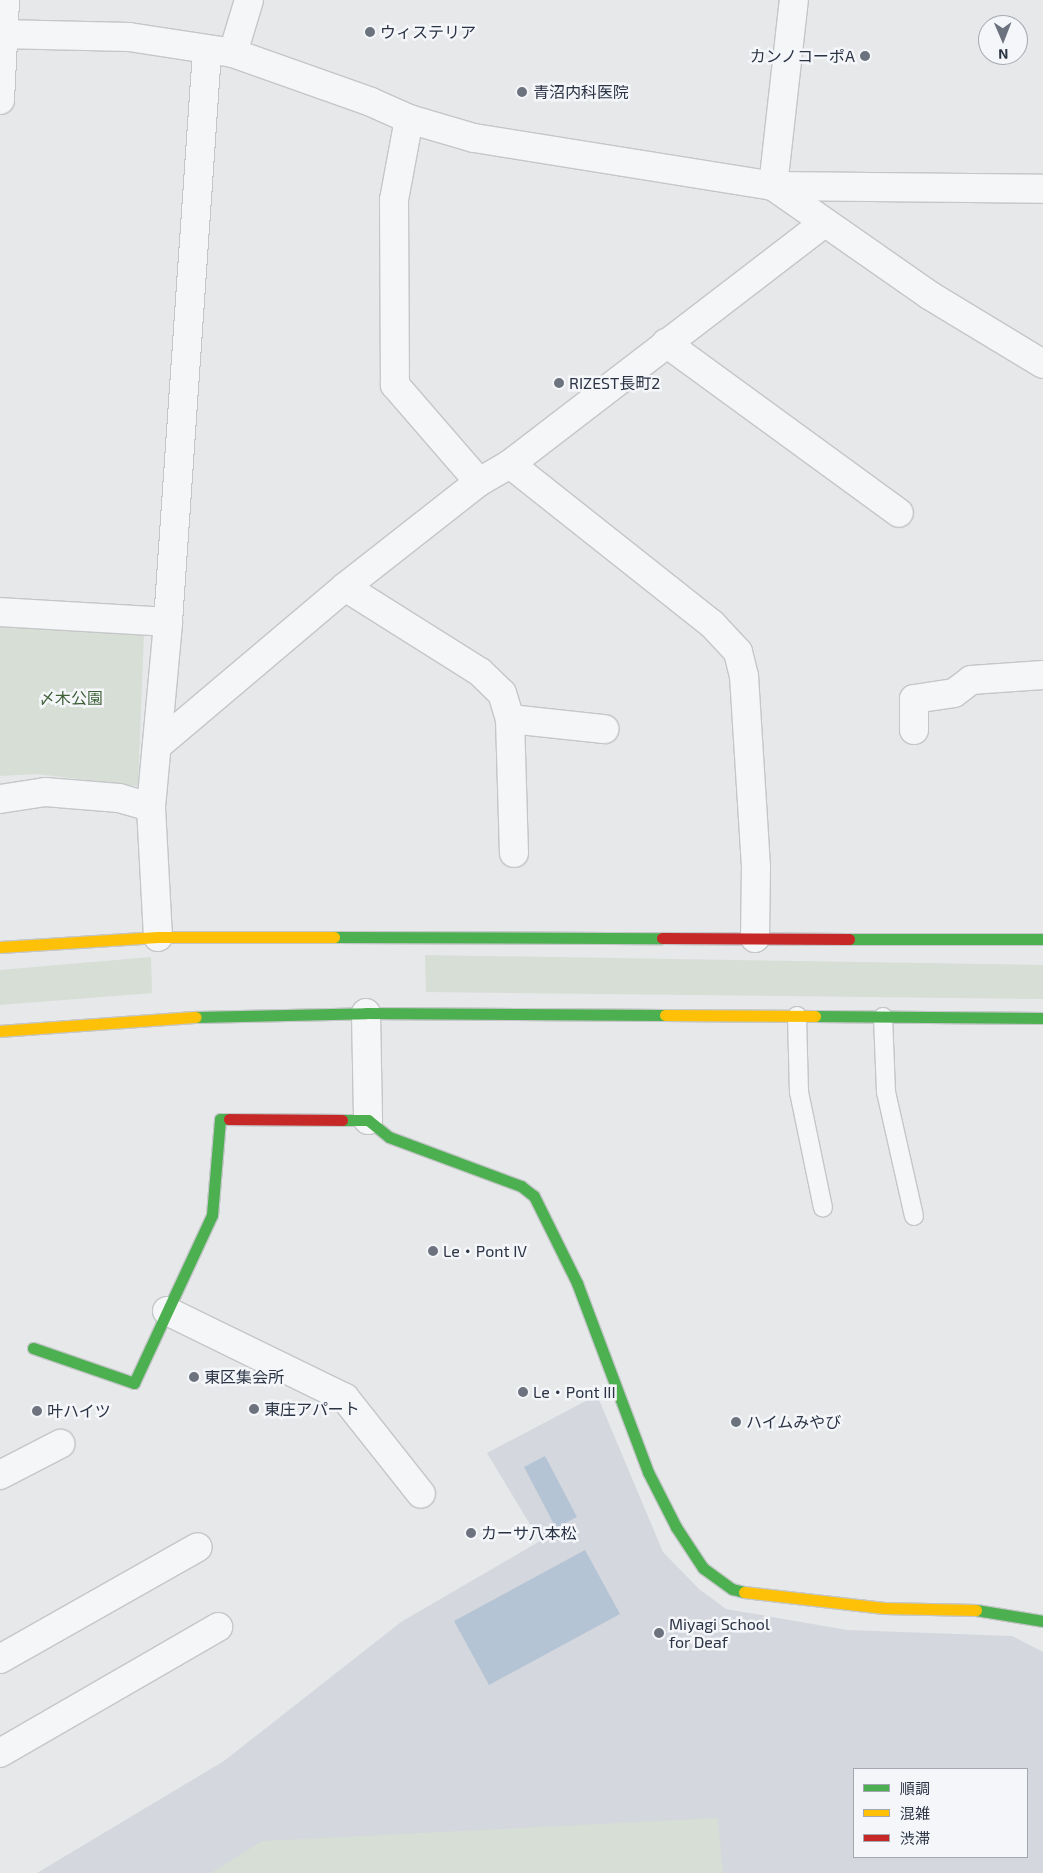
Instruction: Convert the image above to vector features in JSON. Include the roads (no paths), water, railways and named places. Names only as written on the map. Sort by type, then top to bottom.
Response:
[{"type":"street","points":[[0,100],[2,34],[6,0]]},
{"type":"street","points":[[158,937],[151,807],[220,52],[249,0]]},
{"type":"street","points":[[773,186],[794,0]]},
{"type":"street","points":[[2,34],[129,37],[220,52],[371,102],[409,119],[474,138],[773,186],[1043,190]]},
{"type":"street","points":[[409,119],[394,200],[394,384],[479,482]]},
{"type":"street","points":[[773,186],[823,224],[929,295],[1043,364]]},
{"type":"street","points":[[157,746],[345,587],[479,482],[510,464],[823,224]]},
{"type":"street","points":[[666,343],[899,513]]},
{"type":"street","points":[[510,464],[712,624],[738,652],[744,676],[755,858],[755,938]]},
{"type":"street","points":[[345,587],[480,672],[502,693],[510,719],[514,853]]},
{"type":"street","points":[[0,612],[168,622]]},
{"type":"street","points":[[914,730],[914,699],[954,693],[971,680],[1043,675]]},
{"type":"street","points":[[510,719],[604,729]]},
{"type":"street","points":[[0,799],[45,792],[119,798],[151,807]]},
{"type":"street","points":[[0,947],[158,937],[1043,939]]},
{"type":"street","points":[[366,1013],[368,1120]]},
{"type":"street","points":[[0,1031],[162,1018],[366,1013],[1043,1018]]},
{"type":"street","points":[[33,1348],[134,1383],[212,1215],[220,1118],[368,1120],[389,1137],[418,1150],[521,1186],[534,1196],[576,1283],[648,1472],[676,1527],[703,1568],[732,1589],[768,1597],[884,1608],[981,1610],[1043,1621]]},
{"type":"street","points":[[167,1311],[345,1398],[421,1494]]},
{"type":"street","points":[[0,1475],[60,1444]]},
{"type":"street","points":[[0,1659],[198,1547]]},
{"type":"street","points":[[0,1753],[218,1627]]},
{"type":"lane","points":[[798,1016],[799,1092],[823,1208]]},
{"type":"lane","points":[[883,1016],[886,1092],[914,1216]]},
{"type":"water","points":[[545,1456],[577,1517],[556,1528],[524,1467]]},
{"type":"water","points":[[585,1550],[620,1614],[489,1685],[454,1621]]},
{"type":"place","name":"ウィステリア","points":[[370,32]]},
{"type":"place","name":"カンノコーポA","points":[[865,56]]},
{"type":"place","name":"青沼内科医院","points":[[522,92]]},
{"type":"place","name":"RIZEST長町2","points":[[559,383]]},
{"type":"place","name":"Le・Pont IV","points":[[433,1251]]},
{"type":"place","name":"東区集会所","points":[[194,1377]]},
{"type":"place","name":"Le・Pont III","points":[[523,1392]]},
{"type":"place","name":"東庄アパート","points":[[254,1409]]},
{"type":"place","name":"叶ハイツ","points":[[37,1411]]},
{"type":"place","name":"ハイムみやび","points":[[736,1422]]},
{"type":"place","name":"カーサ八本松","points":[[471,1533]]},
{"type":"place","name":"Miyagi School for Deaf","points":[[659,1633]]},
{"type":"park label","name":"〆木公園","points":[[71,698]]}]
